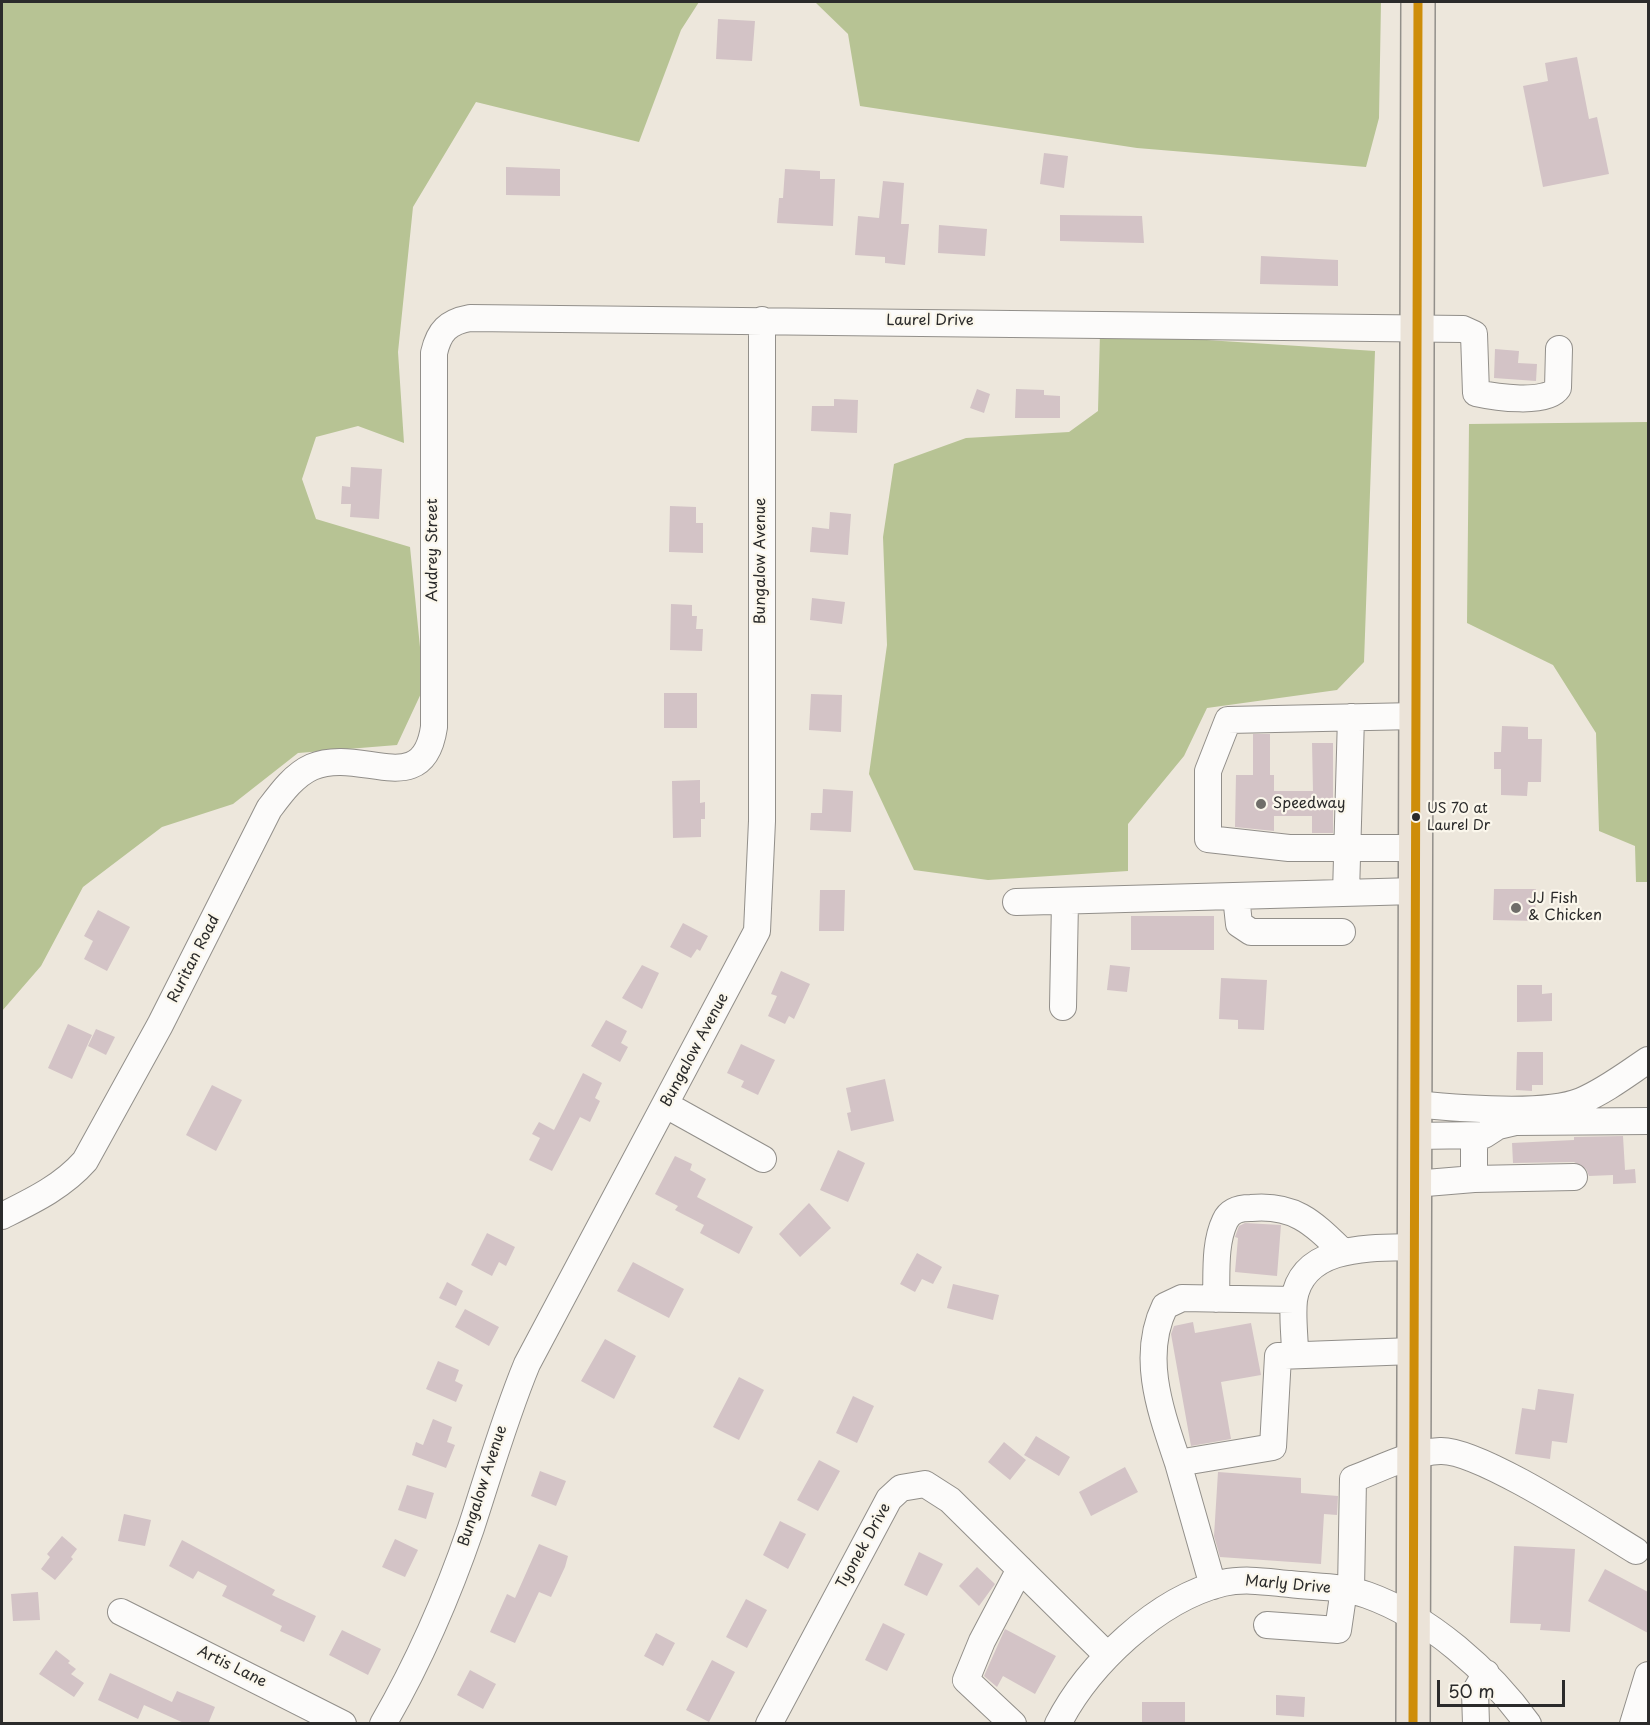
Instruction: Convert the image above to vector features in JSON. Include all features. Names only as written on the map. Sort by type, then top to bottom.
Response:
[{"type":"highway","points":[[1413,1724],[1418,2]]},
{"type":"street","name":"Laurel Drive","points":[[444,328],[455,320],[470,318],[1463,329],[1474,334],[1476,393],[1495,397],[1545,397],[1555,393],[1558,388],[1559,349]]},
{"type":"street","name":"Bungalow Avenue","points":[[383,1724],[415,1664],[450,1582],[507,1412],[527,1364],[757,931],[762,821],[762,320]]},
{"type":"street","name":"Audrey Street","points":[[413,766],[428,751],[434,727],[434,353],[437,339],[444,328]]},
{"type":"street","points":[[1415,848],[1289,848],[1208,838],[1208,771],[1228,720],[1416,716]]},
{"type":"street","points":[[1346,893],[1351,717]]},
{"type":"street","name":"Ruritan Road","points":[[2,1216],[52,1190],[72,1175],[85,1161],[160,1025],[269,809],[283,790],[312,767],[333,761],[401,768],[413,766]]},
{"type":"street","points":[[1016,902],[1415,891]]},
{"type":"street","points":[[1236,896],[1239,924],[1251,932],[1342,932]]},
{"type":"street","points":[[1063,1007],[1065,901]]},
{"type":"street","points":[[1414,1120],[1456,1108],[1559,1107],[1580,1101],[1648,1060]]},
{"type":"street","points":[[666,1105],[763,1159]]},
{"type":"street","points":[[1414,1120],[1474,1136],[1484,1135],[1498,1126],[1515,1122],[1648,1121]]},
{"type":"street","points":[[1474,1136],[1474,1179]]},
{"type":"street","points":[[1414,1184],[1474,1179],[1574,1177]]},
{"type":"street","points":[[1216,1299],[1219,1239],[1225,1219],[1237,1209],[1274,1206],[1286,1210],[1312,1223],[1343,1252]]},
{"type":"street","points":[[1295,1355],[1294,1300],[1304,1275],[1322,1260],[1343,1252],[1373,1248],[1414,1247]]},
{"type":"street","points":[[1213,1586],[1156,1392],[1152,1368],[1159,1317],[1165,1306],[1172,1301],[1294,1300]]},
{"type":"street","points":[[1178,1463],[1273,1447],[1278,1356],[1413,1351]]},
{"type":"street","points":[[1268,1626],[1338,1630],[1347,1590],[1353,1479],[1413,1457],[1442,1450],[1500,1471],[1636,1551]]},
{"type":"street","name":"Tyonek Drive","points":[[769,1724],[889,1499],[901,1488],[925,1484],[950,1500],[1107,1655]]},
{"type":"street","points":[[1013,1724],[966,1680],[982,1641],[1020,1569]]},
{"type":"street","name":"Marly Drive","points":[[1058,1724],[1073,1694],[1107,1655],[1182,1599],[1213,1586],[1250,1580],[1347,1590],[1367,1595],[1412,1616],[1486,1673],[1528,1724]]},
{"type":"street","name":"Artis Lane","points":[[121,1612],[343,1724]]},
{"type":"street","points":[[1476,1724],[1475,1692],[1486,1673]]},
{"type":"street","points":[[1633,1724],[1648,1675]]},
{"type":"green space","points":[[2,2],[699,2],[681,30],[639,142],[476,102],[413,207],[398,352],[404,443],[358,426],[316,437],[302,479],[316,519],[410,547],[424,687],[397,745],[298,753],[233,804],[162,827],[83,887],[41,966],[2,1011]]},
{"type":"green space","points":[[815,2],[1381,2],[1379,118],[1366,167],[1137,148],[860,106],[848,34]]},
{"type":"green space","points":[[1100,333],[1375,351],[1364,662],[1337,690],[1207,708],[1184,756],[1128,824],[1128,871],[988,880],[914,870],[869,774],[887,645],[883,537],[894,464],[966,438],[1069,432],[1098,411]]},
{"type":"green space","points":[[1648,422],[1648,882],[1636,882],[1635,846],[1599,831],[1596,733],[1553,665],[1467,623],[1469,424]]},
{"type":"building","points":[[718,19],[755,21],[752,61],[716,59]]},
{"type":"building","points":[[1577,57],[1589,119],[1597,117],[1609,174],[1543,187],[1523,86],[1548,81],[1545,63]]},
{"type":"building","points":[[1044,153],[1068,156],[1064,188],[1040,184]]},
{"type":"building","points":[[506,167],[560,169],[560,196],[506,195]]},
{"type":"building","points":[[785,169],[820,171],[820,179],[835,179],[833,226],[777,223],[779,198],[783,198]]},
{"type":"building","points":[[883,181],[904,183],[901,224],[909,224],[905,265],[885,263],[885,257],[855,255],[858,216],[879,218]]},
{"type":"building","points":[[1060,215],[1142,216],[1144,243],[1060,241]]},
{"type":"building","points":[[939,225],[987,229],[985,256],[938,253]]},
{"type":"building","points":[[1261,256],[1338,260],[1338,286],[1260,284]]},
{"type":"building","points":[[1495,349],[1519,351],[1518,363],[1537,364],[1536,381],[1494,378]]},
{"type":"building","points":[[977,389],[990,394],[984,413],[970,408]]},
{"type":"building","points":[[1016,389],[1044,390],[1044,395],[1060,396],[1060,418],[1015,418]]},
{"type":"building","points":[[834,399],[858,400],[857,433],[811,431],[812,406],[834,406]]},
{"type":"building","points":[[351,467],[382,469],[379,519],[350,517],[351,504],[341,504],[342,486],[350,487]]},
{"type":"building","points":[[670,506],[696,507],[696,523],[703,523],[703,553],[669,552]]},
{"type":"building","points":[[830,512],[851,514],[848,555],[810,552],[812,527],[829,529]]},
{"type":"building","points":[[812,598],[845,602],[842,624],[810,620]]},
{"type":"building","points":[[671,604],[692,605],[692,616],[697,616],[696,629],[703,629],[702,651],[670,650]]},
{"type":"building","points":[[664,693],[697,693],[697,728],[664,728]]},
{"type":"building","points":[[811,694],[842,695],[841,732],[809,730]]},
{"type":"building","points":[[1502,726],[1528,727],[1528,739],[1542,739],[1541,782],[1528,782],[1527,796],[1501,795],[1501,769],[1494,769],[1494,752],[1501,752]]},
{"type":"building","points":[[1253,734],[1270,734],[1270,775],[1274,775],[1274,791],[1313,791],[1312,743],[1333,743],[1333,833],[1312,833],[1312,816],[1274,816],[1274,831],[1235,827],[1236,775],[1253,775]]},
{"type":"building","points":[[700,780],[700,803],[705,802],[705,819],[701,819],[701,837],[673,838],[672,781]]},
{"type":"building","points":[[823,789],[853,791],[851,832],[810,830],[811,813],[822,813]]},
{"type":"building","points":[[1494,889],[1536,889],[1535,921],[1493,920]]},
{"type":"building","points":[[820,890],[845,890],[844,931],[819,931]]},
{"type":"building","points":[[98,910],[130,927],[107,971],[84,959],[93,941],[84,936]]},
{"type":"building","points":[[1131,916],[1214,916],[1214,950],[1131,950]]},
{"type":"building","points":[[683,923],[708,936],[700,951],[697,949],[691,958],[670,947]]},
{"type":"building","points":[[642,965],[659,973],[642,1009],[622,998]]},
{"type":"building","points":[[1110,965],[1130,967],[1127,992],[1107,990]]},
{"type":"building","points":[[781,971],[810,984],[794,1019],[789,1016],[785,1024],[768,1016],[777,996],[771,994]]},
{"type":"building","points":[[1221,978],[1267,980],[1264,1030],[1238,1029],[1238,1020],[1219,1019]]},
{"type":"building","points":[[1517,985],[1542,985],[1542,994],[1552,993],[1552,1021],[1517,1022]]},
{"type":"building","points":[[606,1020],[627,1031],[621,1043],[628,1047],[620,1062],[591,1046]]},
{"type":"building","points":[[68,1024],[92,1035],[72,1079],[48,1068]]},
{"type":"building","points":[[96,1029],[115,1037],[106,1055],[88,1046]]},
{"type":"building","points":[[741,1044],[775,1060],[758,1095],[741,1087],[744,1081],[727,1073]]},
{"type":"building","points":[[1517,1052],[1543,1052],[1543,1085],[1532,1085],[1532,1091],[1516,1090]]},
{"type":"building","points":[[583,1073],[602,1083],[595,1098],[600,1101],[590,1122],[580,1117],[552,1171],[529,1160],[540,1138],[532,1134],[539,1122],[554,1130]]},
{"type":"building","points":[[885,1079],[894,1121],[851,1131],[847,1113],[851,1112],[846,1088]]},
{"type":"building","points":[[212,1085],[242,1100],[216,1151],[186,1135]]},
{"type":"building","points":[[1623,1136],[1625,1170],[1635,1169],[1636,1183],[1613,1184],[1613,1175],[1589,1176],[1586,1169],[1574,1162],[1513,1163],[1512,1143],[1574,1140],[1574,1137]]},
{"type":"building","points":[[838,1150],[865,1163],[848,1202],[820,1190]]},
{"type":"building","points":[[675,1156],[692,1164],[690,1170],[706,1179],[697,1197],[753,1227],[739,1254],[700,1233],[704,1225],[675,1210],[678,1206],[655,1194]]},
{"type":"building","points":[[809,1203],[831,1228],[800,1257],[779,1234]]},
{"type":"building","points":[[1245,1223],[1281,1225],[1277,1276],[1235,1272],[1238,1238],[1235,1237],[1239,1226]]},
{"type":"building","points":[[487,1233],[515,1247],[506,1266],[499,1262],[492,1276],[471,1265]]},
{"type":"building","points":[[917,1253],[942,1267],[933,1284],[922,1279],[915,1292],[900,1284]]},
{"type":"building","points":[[633,1262],[684,1289],[669,1318],[617,1291]]},
{"type":"building","points":[[447,1282],[463,1291],[456,1306],[439,1298]]},
{"type":"building","points":[[953,1284],[999,1295],[993,1320],[947,1308]]},
{"type":"building","points":[[465,1309],[499,1327],[489,1346],[455,1327]]},
{"type":"building","points":[[1193,1322],[1195,1333],[1251,1323],[1261,1375],[1221,1382],[1231,1439],[1191,1446],[1171,1334],[1174,1326]]},
{"type":"building","points":[[605,1339],[636,1356],[614,1399],[581,1381]]},
{"type":"building","points":[[438,1361],[459,1370],[455,1381],[463,1385],[456,1402],[426,1389]]},
{"type":"building","points":[[739,1377],[764,1390],[739,1440],[713,1427]]},
{"type":"building","points":[[1538,1389],[1574,1394],[1567,1443],[1552,1441],[1550,1459],[1515,1454],[1522,1408],[1535,1410]]},
{"type":"building","points":[[853,1396],[874,1406],[857,1443],[836,1433]]},
{"type":"building","points":[[433,1419],[452,1427],[447,1442],[455,1445],[446,1468],[412,1455],[416,1442],[423,1445]]},
{"type":"building","points":[[1036,1436],[1070,1457],[1059,1476],[1024,1455]]},
{"type":"building","points":[[1004,1442],[1026,1460],[1010,1480],[988,1462]]},
{"type":"building","points":[[819,1460],[840,1471],[818,1511],[797,1500]]},
{"type":"building","points":[[1125,1467],[1138,1492],[1091,1516],[1079,1492]]},
{"type":"building","points":[[540,1471],[566,1481],[556,1506],[531,1496]]},
{"type":"building","points":[[1218,1472],[1301,1478],[1301,1493],[1338,1496],[1337,1515],[1324,1514],[1321,1564],[1220,1557],[1214,1536]]},
{"type":"building","points":[[407,1485],[434,1493],[426,1519],[398,1510]]},
{"type":"building","points":[[124,1514],[151,1520],[145,1546],[118,1541]]},
{"type":"building","points":[[780,1521],[806,1534],[788,1569],[763,1555]]},
{"type":"building","points":[[62,1536],[77,1549],[71,1557],[73,1559],[55,1580],[41,1569],[50,1557],[47,1554]]},
{"type":"building","points":[[395,1539],[418,1550],[405,1577],[382,1567]]},
{"type":"building","points":[[182,1540],[275,1590],[272,1595],[316,1616],[304,1642],[280,1631],[282,1626],[222,1596],[227,1586],[198,1571],[193,1579],[169,1566]]},
{"type":"building","points":[[539,1544],[568,1556],[551,1597],[539,1592],[515,1643],[490,1632],[507,1594],[515,1598]]},
{"type":"building","points":[[1514,1546],[1575,1549],[1570,1632],[1540,1630],[1541,1624],[1510,1623]]},
{"type":"building","points":[[919,1552],[943,1564],[927,1596],[904,1585]]},
{"type":"building","points":[[977,1567],[995,1584],[979,1606],[959,1586]]},
{"type":"building","points":[[1605,1569],[1648,1592],[1648,1633],[1588,1601]]},
{"type":"building","points":[[38,1592],[40,1620],[13,1621],[11,1594]]},
{"type":"building","points":[[746,1599],[767,1610],[747,1648],[726,1637]]},
{"type":"building","points":[[883,1623],[905,1634],[887,1671],[865,1660]]},
{"type":"building","points":[[1005,1629],[1056,1656],[1035,1694],[1003,1676],[997,1687],[984,1676]]},
{"type":"building","points":[[342,1630],[381,1649],[368,1675],[329,1655]]},
{"type":"building","points":[[656,1633],[675,1643],[663,1666],[644,1656]]},
{"type":"building","points":[[56,1650],[76,1669],[71,1674],[84,1683],[74,1697],[39,1674]]},
{"type":"building","points":[[712,1660],[735,1672],[709,1722],[686,1710]]},
{"type":"building","points":[[470,1670],[496,1684],[483,1709],[457,1695]]},
{"type":"building","points":[[110,1673],[172,1702],[177,1691],[215,1707],[208,1724],[186,1724],[144,1705],[138,1719],[98,1700]]},
{"type":"building","points":[[1276,1695],[1305,1697],[1304,1717],[1276,1715]]},
{"type":"building","points":[[1142,1702],[1185,1702],[1185,1724],[1142,1724]]},
{"type":"transit line","points":[[1413,1724],[1418,2]]},
{"type":"place","name":"Speedway","points":[[1261,804]]},
{"type":"place","name":"US 70 at Laurel Dr","points":[[1416,817]]},
{"type":"place","name":"JJ Fish & Chicken","points":[[1516,908]]}]
